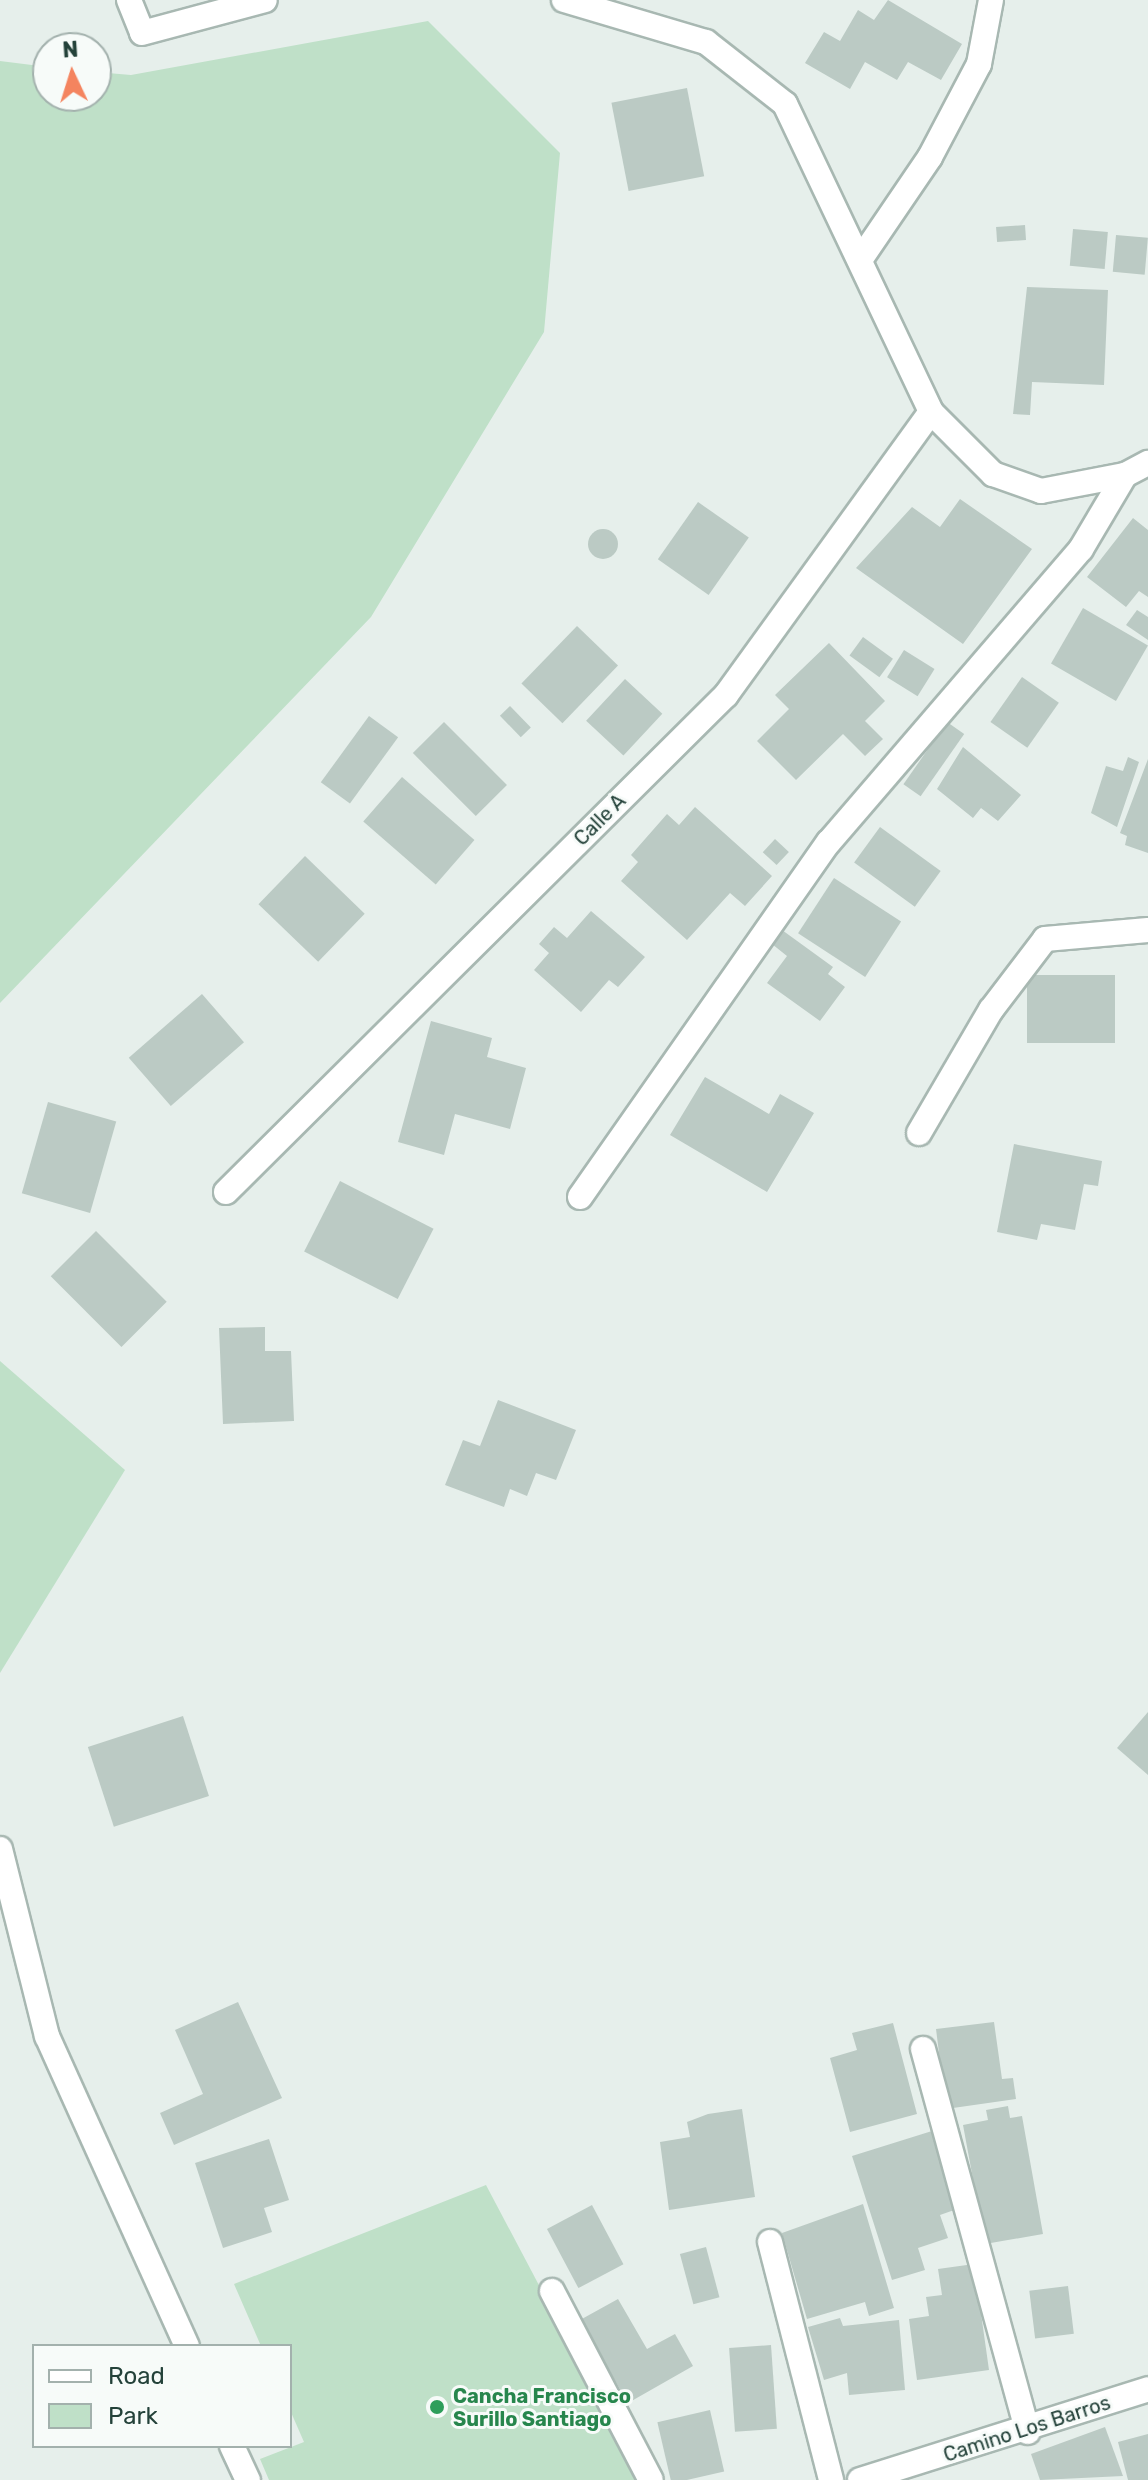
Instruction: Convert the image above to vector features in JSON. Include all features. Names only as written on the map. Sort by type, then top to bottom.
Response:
[{"type":"street","points":[[129,0],[142,33],[265,0]]},
{"type":"street","points":[[564,0],[600,7],[706,42],[785,104],[862,257],[931,412],[993,474],[1041,491],[1125,475],[1148,463]]},
{"type":"street","points":[[862,257],[930,157],[979,64],[991,0]]},
{"type":"street","name":"Calle A","points":[[226,1192],[726,695],[931,412]]},
{"type":"street","points":[[580,1197],[829,842],[1081,549],[1125,475]]},
{"type":"street","points":[[919,1133],[991,1010],[1045,939],[1128,926],[1148,930]]},
{"type":"street","points":[[0,1849],[47,2036],[186,2344]]},
{"type":"street","points":[[923,2049],[1028,2432]]},
{"type":"street","points":[[770,2242],[831,2480]]},
{"type":"street","points":[[552,2291],[651,2480]]},
{"type":"street","name":"Camino Los Barros","points":[[860,2480],[1028,2432],[1148,2389]]},
{"type":"street","points":[[233,2448],[248,2480]]},
{"type":"green space","points":[[428,21],[560,153],[544,332],[371,617],[0,1003],[0,61],[32,65],[32,112],[112,112],[112,73],[131,75]]},
{"type":"green space","points":[[0,1361],[125,1470],[0,1673]]},
{"type":"green space","points":[[486,2185],[642,2480],[269,2480],[260,2459],[304,2442],[292,2415],[292,2344],[260,2344],[234,2284]]},
{"type":"building","points":[[888,0],[962,44],[941,80],[908,62],[897,80],[865,62],[850,89],[805,63],[824,32],[840,41],[858,10],[874,20]]},
{"type":"building","points":[[687,88],[704,176],[629,191],[611,103]]},
{"type":"building","points":[[1025,225],[1026,240],[997,242],[996,227]]},
{"type":"building","points":[[1073,229],[1108,232],[1105,269],[1070,266]]},
{"type":"building","points":[[1116,235],[1148,238],[1145,275],[1113,272]]},
{"type":"building","points":[[1027,287],[1108,290],[1104,385],[1032,382],[1030,415],[1013,414]]},
{"type":"building","points":[[960,499],[1032,549],[963,644],[856,568],[912,507],[940,527]]},
{"type":"building","points":[[698,502],[749,538],[709,595],[658,559]]},
{"type":"building","points":[[1133,518],[1148,530],[1148,597],[1139,591],[1126,607],[1087,577]]},
{"type":"building","points":[[603,529],[613,534],[618,544],[613,554],[603,559],[593,554],[588,544],[593,534]]},
{"type":"building","points":[[1083,608],[1148,645],[1116,701],[1051,663]]},
{"type":"building","points":[[1137,610],[1148,617],[1148,640],[1126,625]]},
{"type":"building","points":[[577,626],[618,666],[562,723],[521,684]]},
{"type":"building","points":[[863,637],[893,659],[879,677],[849,656]]},
{"type":"building","points":[[829,643],[885,701],[865,721],[883,739],[865,756],[843,734],[796,780],[757,741],[789,709],[775,695]]},
{"type":"building","points":[[904,650],[935,669],[918,696],[887,677]]},
{"type":"building","points":[[1022,677],[1059,703],[1027,748],[990,722]]},
{"type":"building","points":[[625,679],[662,714],[623,755],[586,721]]},
{"type":"building","points":[[510,706],[531,728],[521,737],[500,716]]},
{"type":"building","points":[[369,716],[398,737],[350,803],[321,782]]},
{"type":"building","points":[[444,722],[507,785],[476,816],[413,753]]},
{"type":"building","points":[[947,722],[964,734],[921,796],[903,784]]},
{"type":"building","points":[[963,747],[1021,795],[998,821],[981,808],[973,818],[937,789]]},
{"type":"building","points":[[1128,757],[1139,762],[1117,827],[1091,813],[1106,766],[1123,771]]},
{"type":"building","points":[[1148,759],[1148,853],[1125,845],[1127,836],[1120,833]]},
{"type":"building","points":[[402,777],[474,840],[436,885],[363,822]]},
{"type":"building","points":[[695,807],[772,876],[745,906],[730,893],[687,940],[621,881],[638,862],[631,855],[667,814],[679,825]]},
{"type":"building","points":[[880,827],[941,871],[915,907],[854,863]]},
{"type":"building","points":[[775,839],[789,852],[777,865],[763,852]]},
{"type":"building","points":[[305,856],[365,914],[318,962],[258,904]]},
{"type":"building","points":[[834,878],[901,922],[865,977],[798,933]]},
{"type":"building","points":[[591,911],[645,957],[618,987],[609,980],[581,1012],[534,970],[549,953],[539,944],[554,927],[567,938]]},
{"type":"building","points":[[782,930],[833,967],[828,974],[845,987],[820,1021],[767,983],[787,956],[772,944]]},
{"type":"building","points":[[1027,975],[1115,975],[1115,1043],[1027,1043]]},
{"type":"building","points":[[202,994],[244,1042],[171,1106],[129,1058]]},
{"type":"building","points":[[431,1021],[492,1038],[487,1057],[526,1068],[510,1129],[455,1114],[444,1155],[398,1142]]},
{"type":"building","points":[[705,1077],[769,1114],[780,1094],[814,1113],[767,1192],[670,1135]]},
{"type":"building","points":[[48,1102],[116,1122],[90,1213],[22,1193]]},
{"type":"building","points":[[1014,1144],[1102,1161],[1098,1186],[1084,1184],[1075,1230],[1041,1224],[1037,1240],[997,1232]]},
{"type":"building","points":[[340,1181],[434,1229],[398,1299],[304,1251]]},
{"type":"building","points":[[96,1231],[167,1302],[121,1347],[51,1276]]},
{"type":"building","points":[[265,1327],[265,1351],[291,1351],[294,1421],[223,1424],[219,1328]]},
{"type":"building","points":[[498,1400],[576,1430],[556,1480],[536,1473],[527,1496],[510,1489],[504,1507],[445,1485],[463,1440],[480,1446]]},
{"type":"building","points":[[1148,1712],[1148,1775],[1117,1748]]},
{"type":"building","points":[[183,1716],[209,1796],[114,1827],[88,1747]]},
{"type":"building","points":[[238,2002],[282,2098],[174,2145],[160,2113],[203,2094],[175,2030]]},
{"type":"building","points":[[994,2022],[1002,2079],[1013,2078],[1016,2099],[946,2109],[936,2029]]},
{"type":"building","points":[[893,2023],[917,2114],[850,2132],[830,2058],[857,2050],[852,2033]]},
{"type":"building","points":[[1008,2106],[1010,2118],[1022,2116],[1043,2234],[985,2244],[963,2125],[988,2120],[986,2110]]},
{"type":"building","points":[[742,2109],[755,2197],[669,2210],[660,2142],[690,2137],[687,2122],[708,2114]]},
{"type":"building","points":[[932,2131],[957,2209],[940,2215],[948,2238],[918,2248],[925,2270],[892,2280],[852,2156]]},
{"type":"building","points":[[269,2139],[289,2200],[264,2208],[272,2232],[223,2248],[195,2163]]},
{"type":"building","points":[[863,2204],[894,2308],[869,2316],[865,2302],[807,2319],[782,2233]]},
{"type":"building","points":[[592,2205],[623,2264],[578,2288],[547,2229]]},
{"type":"building","points":[[706,2247],[719,2297],[693,2304],[680,2254]]},
{"type":"building","points":[[974,2264],[989,2370],[917,2380],[909,2319],[929,2316],[926,2297],[942,2295],[938,2269]]},
{"type":"building","points":[[1068,2286],[1074,2334],[1035,2338],[1029,2291]]},
{"type":"building","points":[[618,2299],[647,2349],[675,2334],[693,2366],[628,2403],[580,2320]]},
{"type":"building","points":[[840,2318],[843,2326],[899,2320],[905,2390],[849,2395],[847,2373],[824,2380],[808,2327]]},
{"type":"building","points":[[771,2345],[777,2429],[735,2432],[729,2348]]},
{"type":"building","points":[[710,2410],[724,2471],[687,2480],[671,2480],[657,2422]]},
{"type":"building","points":[[1105,2427],[1123,2476],[1040,2480],[1031,2454]]},
{"type":"building","points":[[1148,2434],[1148,2480],[1128,2480],[1118,2442]]},
{"type":"place","name":"Cancha Francisco Surillo Santiago","points":[[437,2407]]}]
